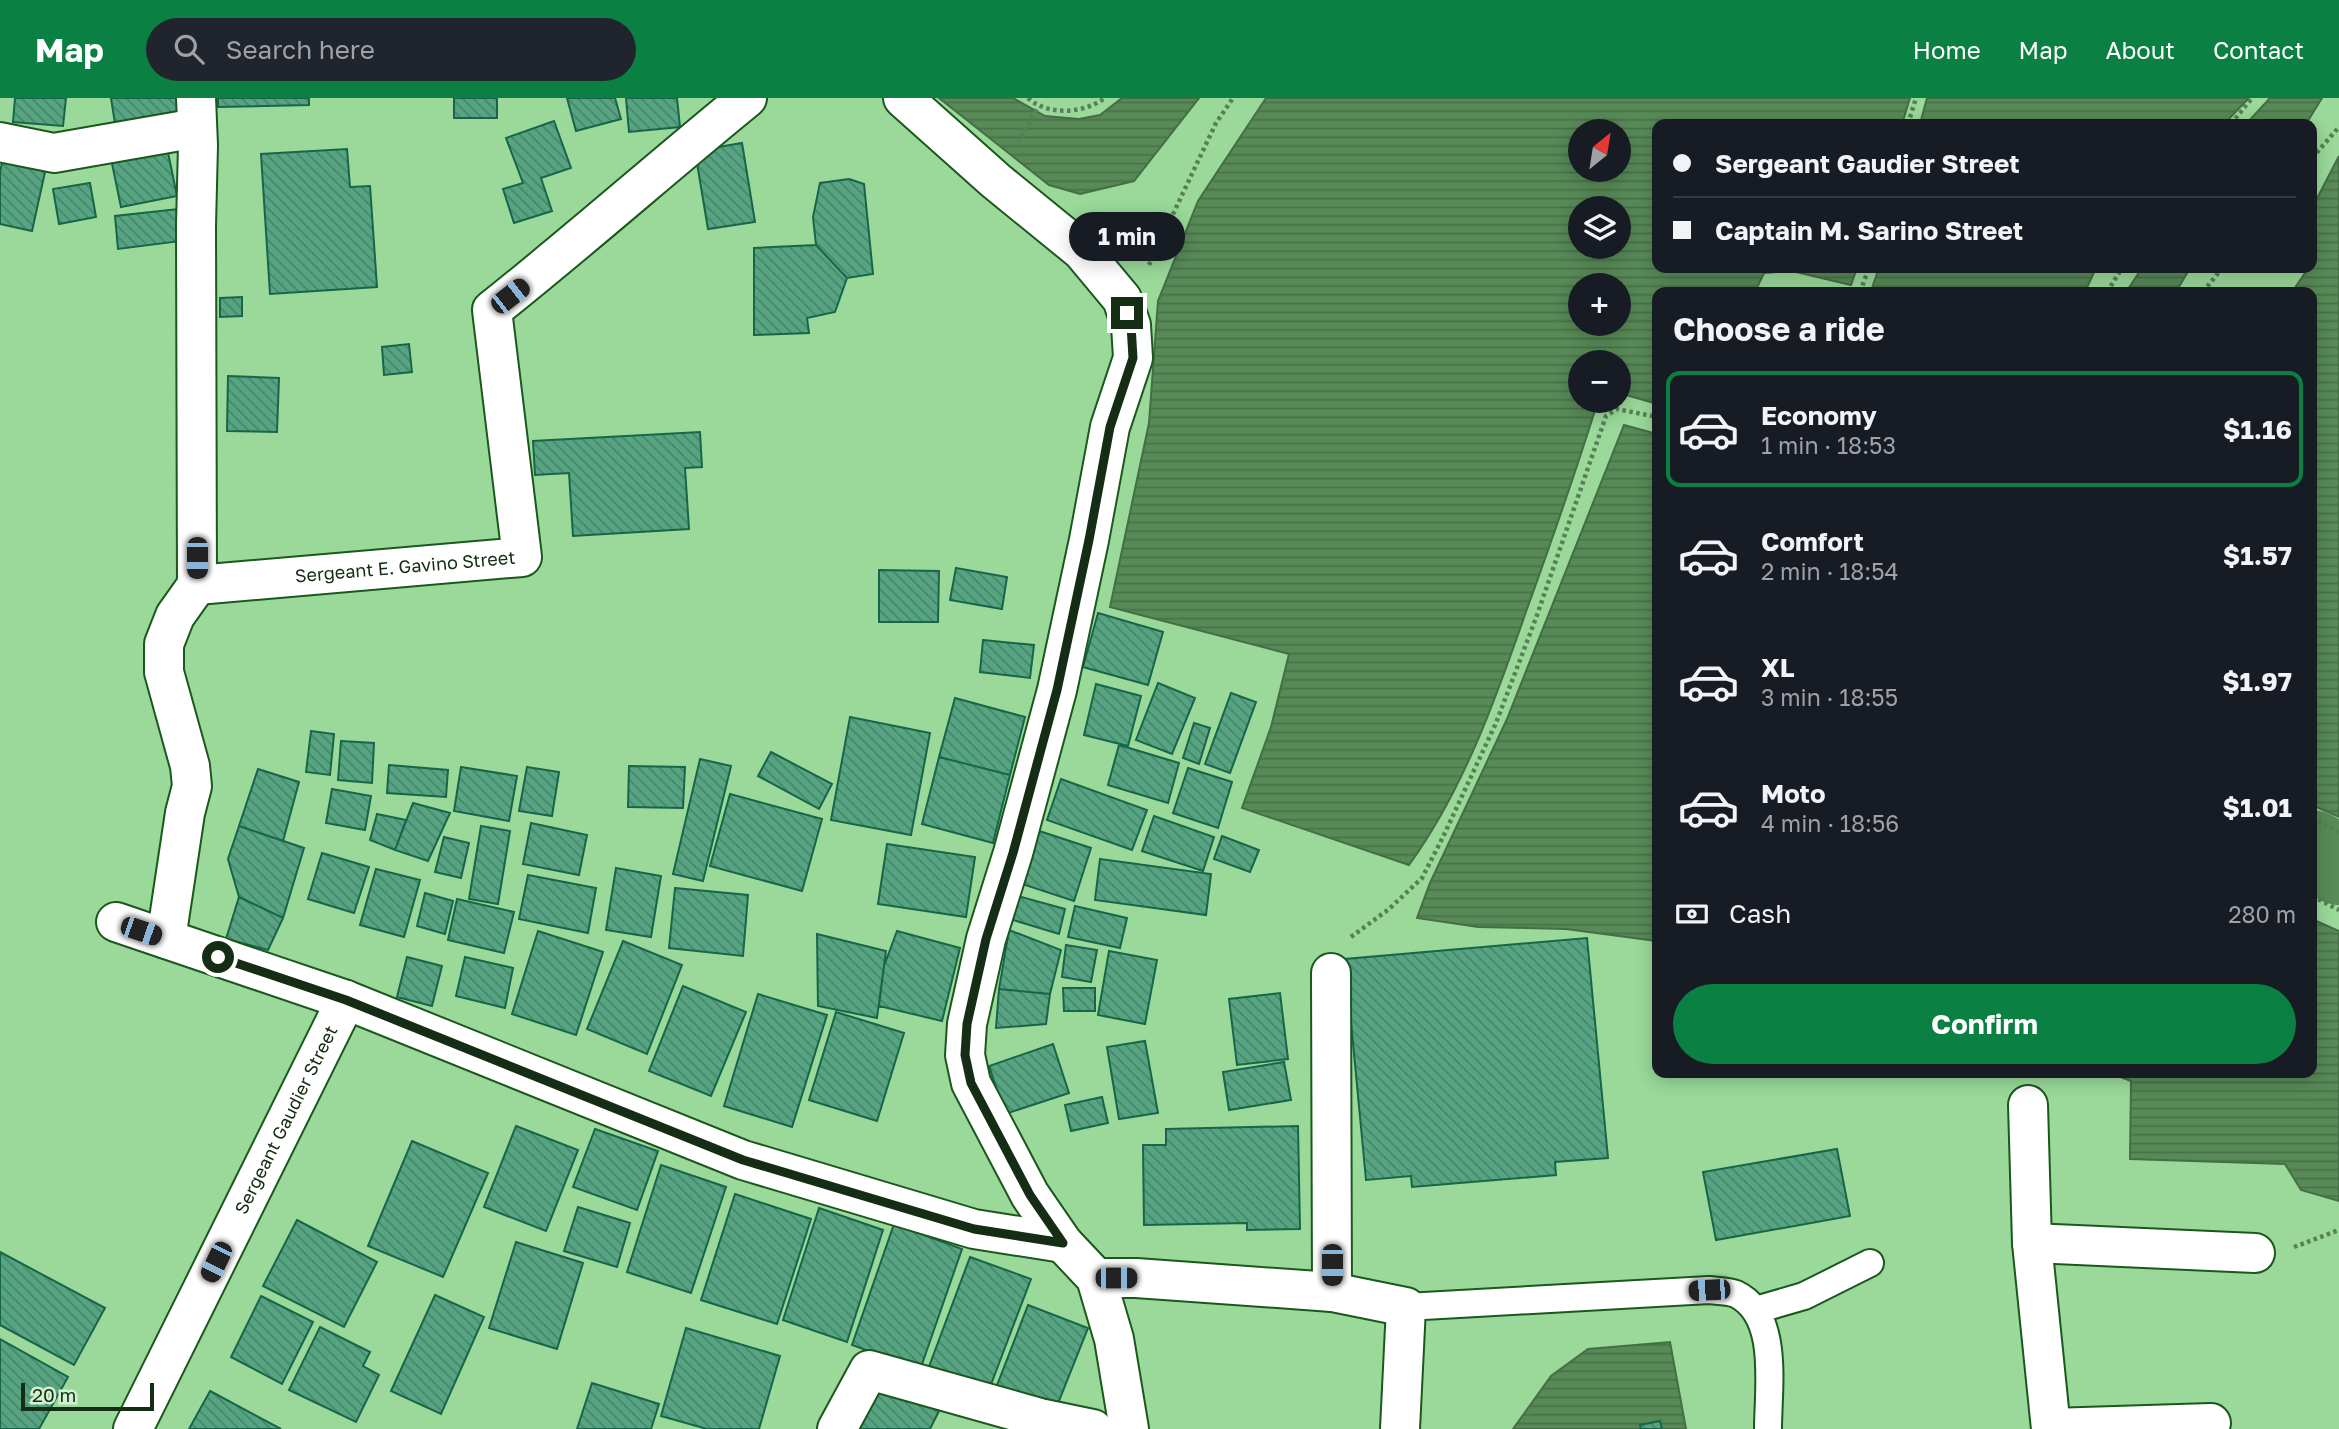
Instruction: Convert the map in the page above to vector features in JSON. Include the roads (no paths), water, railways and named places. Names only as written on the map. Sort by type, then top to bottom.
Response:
[{"type":"street","name":"Sergeant E. Gavino Street","points":[[197,586],[522,557],[492,310],[747,98]]},
{"type":"street","points":[[902,98],[996,181],[1082,251],[1122,299],[1131,325],[1133,358],[1110,427],[1057,690],[1013,853],[986,939],[967,1024],[965,1055],[971,1083],[1030,1195],[1063,1243],[1096,1278],[1114,1339],[1129,1429]]},
{"type":"street","points":[[0,142],[54,153],[196,113],[197,586],[175,616],[164,644],[164,672],[190,766],[192,786],[185,813],[166,939]]},
{"type":"street","points":[[116,922],[346,1000],[743,1160],[974,1229],[1063,1243]]},
{"type":"street","points":[[1331,973],[1332,1292]]},
{"type":"street","name":"Sergeant Gaudier Street","points":[[133,1429],[346,1000]]},
{"type":"street","points":[[2028,1105],[2032,1243],[2051,1429],[2211,1423]]},
{"type":"street","points":[[2032,1243],[2255,1253]]},
{"type":"street","points":[[1096,1278],[1136,1278],[1332,1292],[1406,1307],[1400,1429]]},
{"type":"street","points":[[837,1429],[869,1370],[1040,1418],[1093,1429]]},
{"type":"lane","points":[[1756,1310],[1804,1296],[1870,1263]]},
{"type":"lane","points":[[1406,1307],[1709,1290],[1735,1294],[1756,1310],[1768,1340],[1768,1429]]},
{"type":"waterway","points":[[2317,853],[2339,865]]}]
